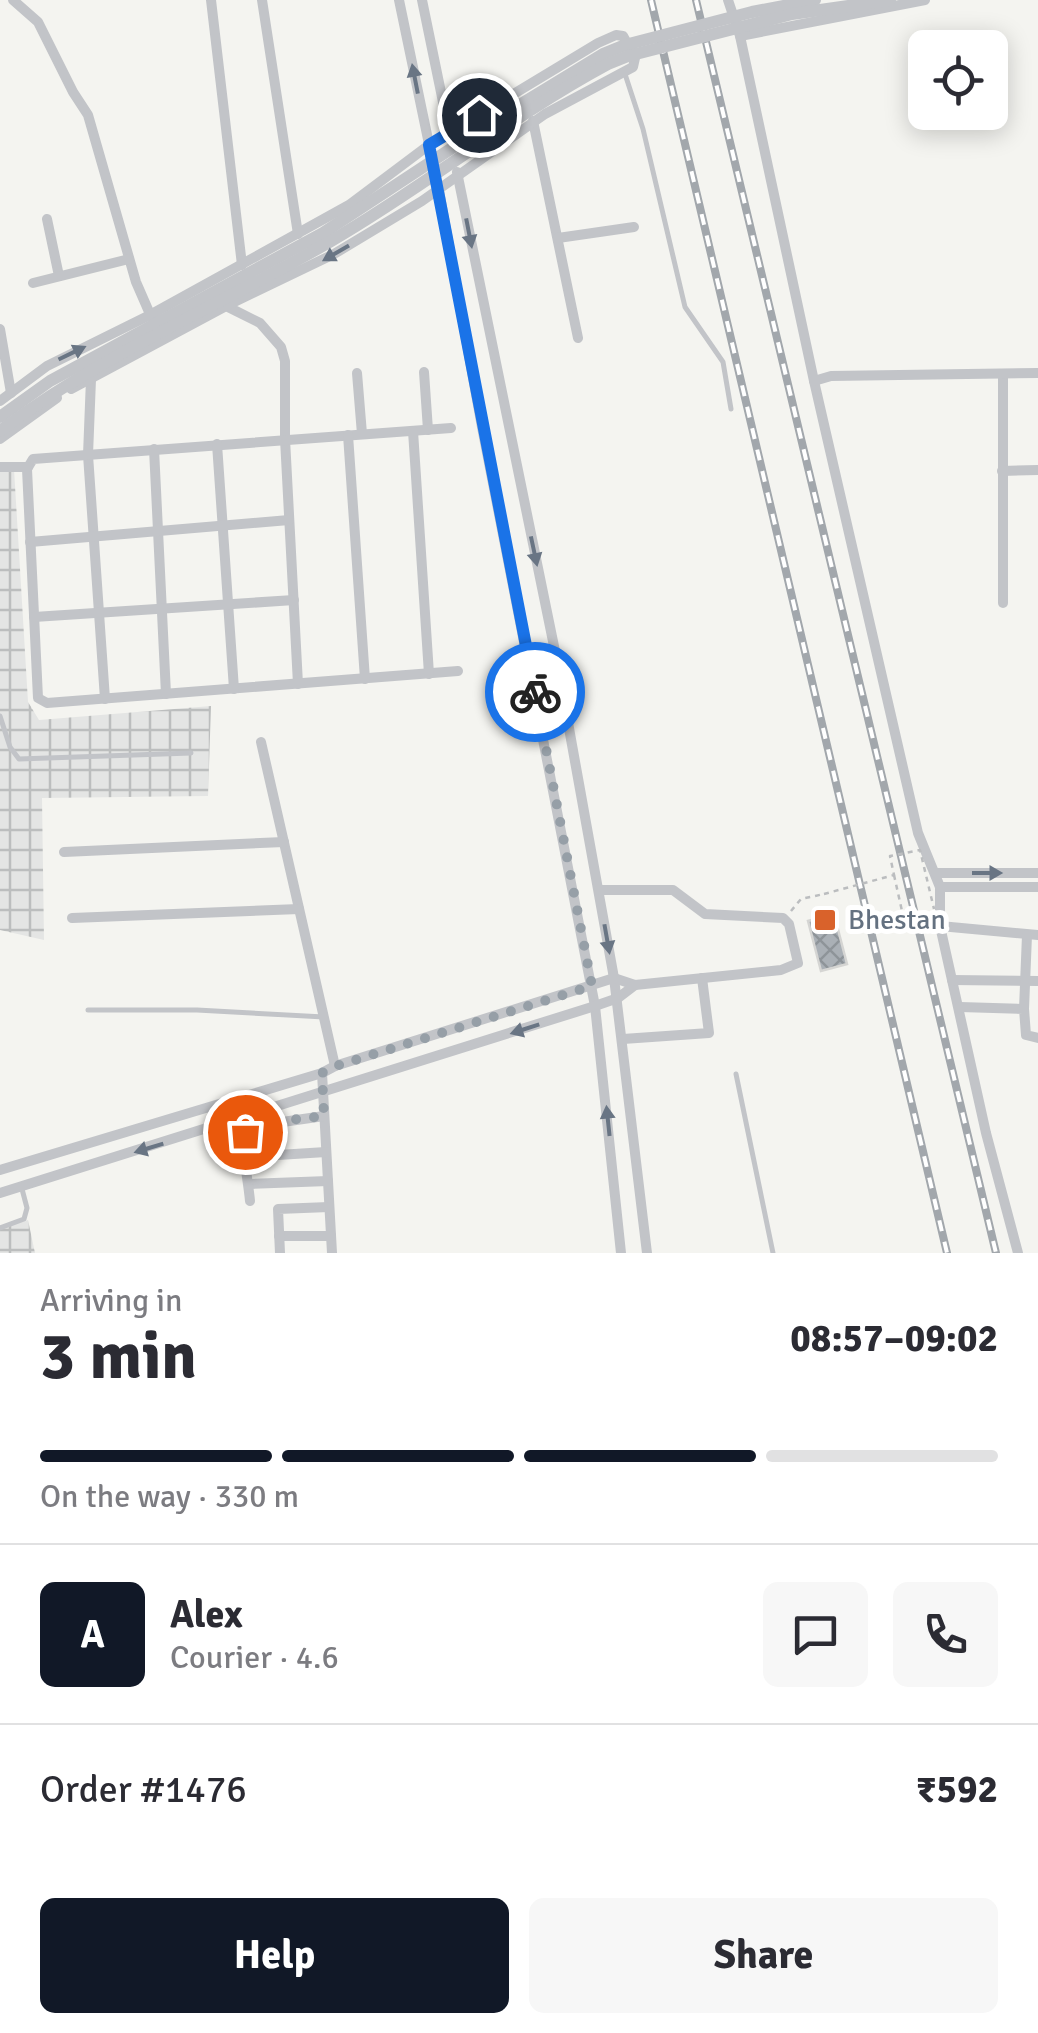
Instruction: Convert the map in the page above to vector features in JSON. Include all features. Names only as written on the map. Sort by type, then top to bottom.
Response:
[{"type":"street","points":[[13,0],[38,22],[72,92],[88,115],[129,259],[162,340]]},
{"type":"street","points":[[210,0],[242,265]]},
{"type":"street","points":[[262,0],[298,234]]},
{"type":"street","points":[[399,0],[439,188],[596,1006],[621,1253]]},
{"type":"street","points":[[422,0],[556,656],[618,998],[647,1253]]},
{"type":"street","points":[[728,0],[740,36],[814,381],[918,832],[940,888],[940,926],[986,1134],[1018,1253]]},
{"type":"street","points":[[0,417],[50,381],[323,233],[603,54],[698,26],[815,0]]},
{"type":"street","points":[[0,431],[56,390],[341,235],[493,134],[608,64],[792,14],[890,0]]},
{"type":"street","points":[[740,36],[925,0]]},
{"type":"street","points":[[0,400],[7,389],[48,366],[350,205],[429,145],[616,35],[623,36],[635,58],[633,67],[534,121],[439,188],[334,254],[226,306],[91,379],[0,439]]},
{"type":"street","points":[[534,121],[578,338]]},
{"type":"street","points":[[48,219],[59,276]]},
{"type":"street","points":[[558,238],[634,227]]},
{"type":"street","points":[[33,283],[129,259]]},
{"type":"street","points":[[226,306],[260,323],[281,347],[285,361],[285,439],[298,684]]},
{"type":"street","points":[[0,329],[7,389]]},
{"type":"street","points":[[424,372],[428,430]]},
{"type":"street","points":[[357,373],[362,434]]},
{"type":"street","points":[[814,381],[831,376],[1038,373]]},
{"type":"street","points":[[1003,374],[1003,603]]},
{"type":"street","points":[[91,379],[88,454],[105,699]]},
{"type":"street","points":[[451,428],[33,459],[28,467],[30,542],[38,698],[47,703],[458,671]]},
{"type":"street","points":[[413,431],[429,674]]},
{"type":"street","points":[[348,435],[366,679]]},
{"type":"street","points":[[217,444],[234,689]]},
{"type":"street","points":[[154,449],[166,694]]},
{"type":"street","points":[[0,467],[28,467]]},
{"type":"street","points":[[1002,471],[1038,470]]},
{"type":"street","points":[[30,542],[289,520]]},
{"type":"street","points":[[34,616],[294,600]]},
{"type":"street","points":[[529,663],[556,656]]},
{"type":"street","points":[[261,742],[336,1066]]},
{"type":"street","points":[[64,852],[284,842]]},
{"type":"street","points":[[936,873],[1038,873]]},
{"type":"street","points":[[940,888],[1038,887]]},
{"type":"street","points":[[0,1170],[322,1073],[614,978],[635,985],[702,978],[793,968],[798,958],[786,921],[705,914],[673,890],[598,890]]},
{"type":"street","points":[[72,918],[300,910]]},
{"type":"street","points":[[940,926],[1032,935],[1032,980],[1024,1009],[1026,1034],[1038,1038]]},
{"type":"street","points":[[623,1039],[709,1033],[702,978]]},
{"type":"street","points":[[952,980],[1032,980]]},
{"type":"street","points":[[0,1194],[596,1006],[618,998],[635,985]]},
{"type":"street","points":[[960,1007],[1024,1009]]},
{"type":"street","points":[[322,1073],[332,1253]]},
{"type":"street","points":[[250,1201],[245,1132],[248,1127],[324,1116]]},
{"type":"street","points":[[63,1151],[70,1172]]},
{"type":"street","points":[[246,1157],[326,1152]]},
{"type":"street","points":[[613,1164],[638,1161]]},
{"type":"street","points":[[249,1184],[328,1180]]},
{"type":"street","points":[[280,1253],[278,1209],[329,1207]]},
{"type":"street","points":[[279,1236],[331,1236]]},
{"type":"lane","points":[[624,71],[643,130],[686,307],[723,362],[731,409]]},
{"type":"lane","points":[[0,716],[10,748],[19,759],[191,752]]},
{"type":"lane","points":[[88,1010],[197,1010],[324,1017]]},
{"type":"lane","points":[[736,1074],[773,1253]]},
{"type":"lane","points":[[0,1228],[24,1219],[27,1208],[22,1187]]},
{"type":"path","points":[[902,911],[890,856],[920,850],[934,909]]},
{"type":"path","points":[[786,921],[801,899],[894,874]]},
{"type":"shaded area","points":[[14,469],[28,702],[39,720],[211,706],[208,796],[42,798],[44,940],[0,930],[0,471]]},
{"type":"shaded area","points":[[28,1220],[35,1253],[0,1253],[0,1227]]},
{"type":"building","points":[[834,914],[847,964],[821,971],[808,921]]},
{"type":"railway","points":[[651,0],[947,1253]]},
{"type":"railway","points":[[696,0],[996,1253]]},
{"type":"way so far","points":[[245,1132],[256,1124],[324,1116],[322,1073],[336,1066],[592,986],[535,692]]},
{"type":"place","name":"Bhestan","points":[[825,920]]},
{"type":"route","points":[[479,115],[429,145],[535,692]]}]
